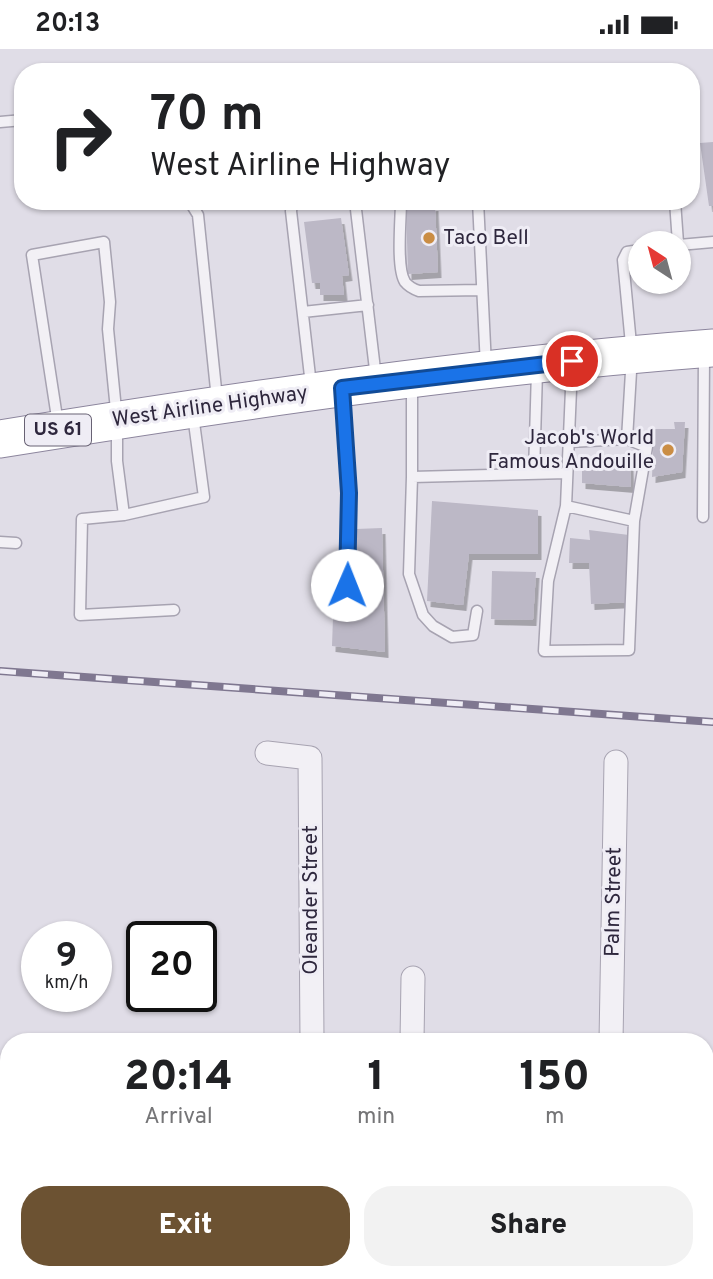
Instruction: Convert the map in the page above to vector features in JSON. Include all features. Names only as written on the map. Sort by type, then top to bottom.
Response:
[{"type":"highway","name":"West Airline Highway","points":[[0,439],[361,386],[709,348]]},
{"type":"street","name":"Oleander Street","points":[[267,753],[310,758],[312,1033]]},
{"type":"street","name":"Palm Street","points":[[611,1033],[616,762]]},
{"type":"street","points":[[412,1033],[413,978]]},
{"type":"lane","points":[[174,610],[80,615],[82,519],[124,516],[204,497],[205,407],[198,215],[195,210]]},
{"type":"lane","points":[[291,210],[303,312],[361,386],[412,477],[409,573],[423,615],[433,626],[452,636],[473,635],[477,611]]},
{"type":"lane","points":[[346,608],[349,493],[368,305],[356,210]]},
{"type":"lane","points":[[401,210],[401,266],[403,279],[410,288],[419,291],[481,290]]},
{"type":"lane","points":[[478,210],[486,372]]},
{"type":"lane","points":[[676,210],[678,231]]},
{"type":"lane","points":[[59,430],[32,255],[104,242],[110,302],[108,329],[117,420],[117,461],[124,516]]},
{"type":"lane","points":[[691,243],[713,242]]},
{"type":"lane","points":[[627,439],[632,355],[624,260],[628,252]]},
{"type":"lane","points":[[303,312],[368,305]]},
{"type":"lane","points":[[703,517],[709,348]]},
{"type":"lane","points":[[555,363],[569,442],[566,506],[548,581],[544,651],[629,650],[634,521],[647,447],[627,439],[569,442]]},
{"type":"lane","points":[[534,474],[555,363]]},
{"type":"lane","points":[[412,477],[567,473]]},
{"type":"lane","points":[[566,506],[634,521]]},
{"type":"lane","points":[[0,542],[16,543]]},
{"type":"building","points":[[713,142],[713,206],[709,206],[700,143]]},
{"type":"building","points":[[406,210],[435,210],[438,272],[408,274]]},
{"type":"building","points":[[341,218],[349,275],[342,276],[344,295],[320,295],[320,283],[312,283],[304,222]]},
{"type":"building","points":[[674,422],[685,422],[682,472],[652,477],[654,429],[675,429]]},
{"type":"building","points":[[582,464],[630,464],[631,487],[582,483]]},
{"type":"building","points":[[432,501],[538,510],[538,554],[469,554],[463,605],[427,601]]},
{"type":"building","points":[[382,528],[385,652],[332,646],[333,617],[354,615],[356,529]]},
{"type":"building","points":[[589,530],[629,535],[629,602],[591,604],[589,563],[569,563],[570,538],[590,540]]},
{"type":"building","points":[[492,571],[536,572],[533,620],[491,619]]},
{"type":"railway","points":[[0,671],[713,722]]},
{"type":"place","name":"Taco Bell","points":[[429,238]]},
{"type":"place","name":"Jacob's World Famous Andouille","points":[[668,450]]},
{"type":"route","points":[[347,585],[349,493],[342,388],[572,361]]}]
